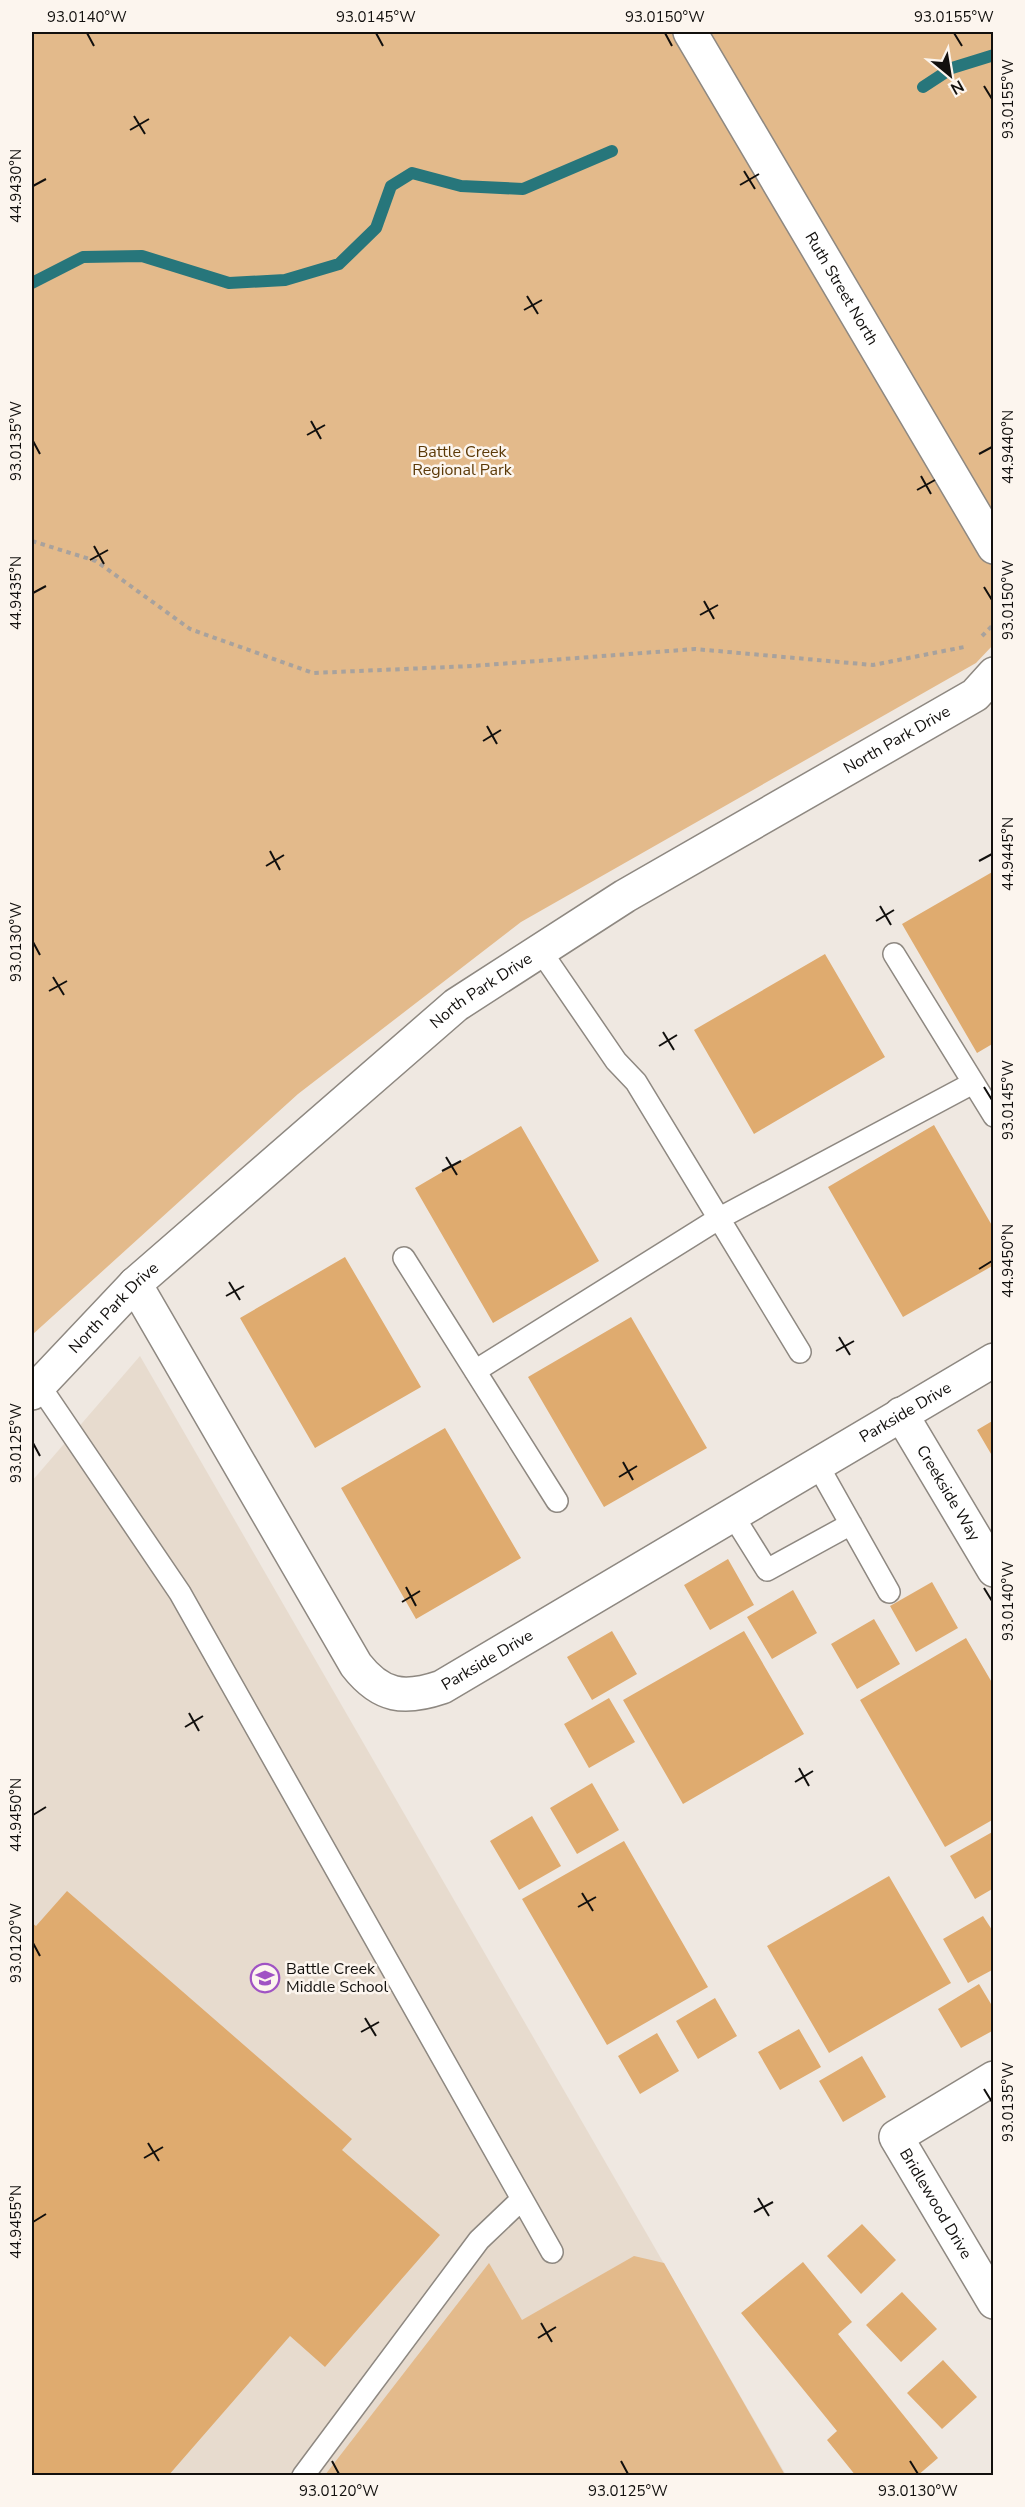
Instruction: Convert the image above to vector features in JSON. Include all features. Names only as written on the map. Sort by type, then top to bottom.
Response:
[{"type":"street","name":"Ruth Street North","points":[[690,32],[993,547]]},
{"type":"street","name":"North Park Drive","points":[[35,1389],[135,1284],[456,1005],[625,896],[975,695],[993,674]]},
{"type":"street","name":"Parkside Drive","points":[[135,1284],[356,1665],[370,1682],[393,1694],[421,1694],[442,1687],[993,1360]]},
{"type":"street","name":"Creekside Way","points":[[902,1414],[993,1570]]},
{"type":"street","name":"Bridlewood Drive","points":[[993,2078],[896,2137],[993,2302]]},
{"type":"lane","points":[[540,950],[616,1061],[636,1082],[800,1353]]},
{"type":"lane","points":[[894,954],[993,1116]]},
{"type":"lane","points":[[475,1371],[718,1219],[973,1083]]},
{"type":"lane","points":[[404,1258],[557,1502]]},
{"type":"lane","points":[[35,1389],[180,1593],[552,2252]]},
{"type":"lane","points":[[817,1464],[889,1592]]},
{"type":"lane","points":[[732,1514],[766,1570],[851,1524]]},
{"type":"lane","points":[[303,2475],[479,2240],[522,2199]]},
{"type":"path","points":[[32,541],[96,561],[190,629],[313,673],[472,666],[695,649],[873,665],[974,645]]},
{"type":"shaded area","name":"Battle Creek Middle School","points":[[140,1356],[786,2475],[32,2476],[32,1481]]},
{"type":"green space","name":"Battle Creek Regional Park","points":[[32,32],[993,32],[993,645],[976,663],[521,922],[298,1094],[32,1335]]},
{"type":"green space","points":[[634,2256],[664,2263],[785,2475],[325,2475],[489,2263],[522,2320]]},
{"type":"building","points":[[994,871],[994,1043],[977,1053],[902,924]]},
{"type":"building","points":[[825,954],[885,1057],[754,1134],[694,1030]]},
{"type":"building","points":[[934,1125],[994,1229],[994,1265],[903,1317],[828,1187]]},
{"type":"building","points":[[521,1126],[599,1261],[493,1323],[415,1188]]},
{"type":"building","points":[[345,1257],[421,1387],[315,1448],[240,1318]]},
{"type":"building","points":[[631,1317],[707,1448],[604,1507],[528,1377]]},
{"type":"building","points":[[994,1420],[994,1459],[977,1430]]},
{"type":"building","points":[[445,1428],[521,1558],[416,1619],[341,1488]]},
{"type":"building","points":[[728,1559],[754,1605],[710,1630],[684,1585]]},
{"type":"building","points":[[932,1582],[958,1628],[916,1652],[890,1606]]},
{"type":"building","points":[[793,1590],[817,1633],[772,1659],[747,1617]]},
{"type":"building","points":[[874,1619],[900,1664],[857,1689],[831,1644]]},
{"type":"building","points":[[612,1631],[637,1674],[592,1700],[567,1657]]},
{"type":"building","points":[[744,1631],[804,1734],[683,1804],[623,1700]]},
{"type":"building","points":[[966,1638],[994,1686],[994,1819],[945,1847],[860,1700]]},
{"type":"building","points":[[609,1698],[635,1742],[589,1768],[564,1724]]},
{"type":"building","points":[[592,1783],[619,1830],[577,1854],[550,1808]]},
{"type":"building","points":[[532,1816],[561,1866],[519,1890],[490,1841]]},
{"type":"building","points":[[994,1831],[994,1888],[975,1899],[950,1856]]},
{"type":"building","points":[[624,1841],[708,1987],[607,2045],[522,1899]]},
{"type":"building","points":[[889,1876],[951,1983],[829,2053],[767,1946]]},
{"type":"building","points":[[67,1891],[352,2139],[342,2150],[440,2235],[325,2367],[290,2336],[168,2476],[32,2476],[32,1923],[36,1926]]},
{"type":"building","points":[[983,1916],[994,1933],[994,1969],[968,1983],[943,1939]]},
{"type":"building","points":[[979,1984],[994,2009],[994,2030],[961,2048],[938,2009]]},
{"type":"building","points":[[715,1998],[737,2036],[698,2059],[676,2021]]},
{"type":"building","points":[[799,2029],[821,2067],[780,2090],[758,2052]]},
{"type":"building","points":[[657,2033],[679,2071],[640,2094],[618,2056]]},
{"type":"building","points":[[862,2056],[886,2097],[843,2122],[819,2081]]},
{"type":"building","points":[[862,2224],[896,2260],[861,2294],[827,2256]]},
{"type":"building","points":[[803,2262],[852,2322],[838,2334],[938,2458],[917,2476],[856,2476],[827,2440],[837,2431],[741,2313]]},
{"type":"building","points":[[902,2292],[937,2329],[901,2362],[866,2325]]},
{"type":"building","points":[[943,2360],[977,2397],[942,2429],[907,2393]]},
{"type":"waterway","points":[[923,87],[952,68],[994,55]]},
{"type":"waterway","points":[[32,283],[83,257],[142,256],[229,283],[285,280],[339,264],[376,228],[391,186],[412,173],[461,186],[523,189],[612,151]]},
{"type":"place","name":"Battle Creek Middle School","points":[[265,1978]]}]
